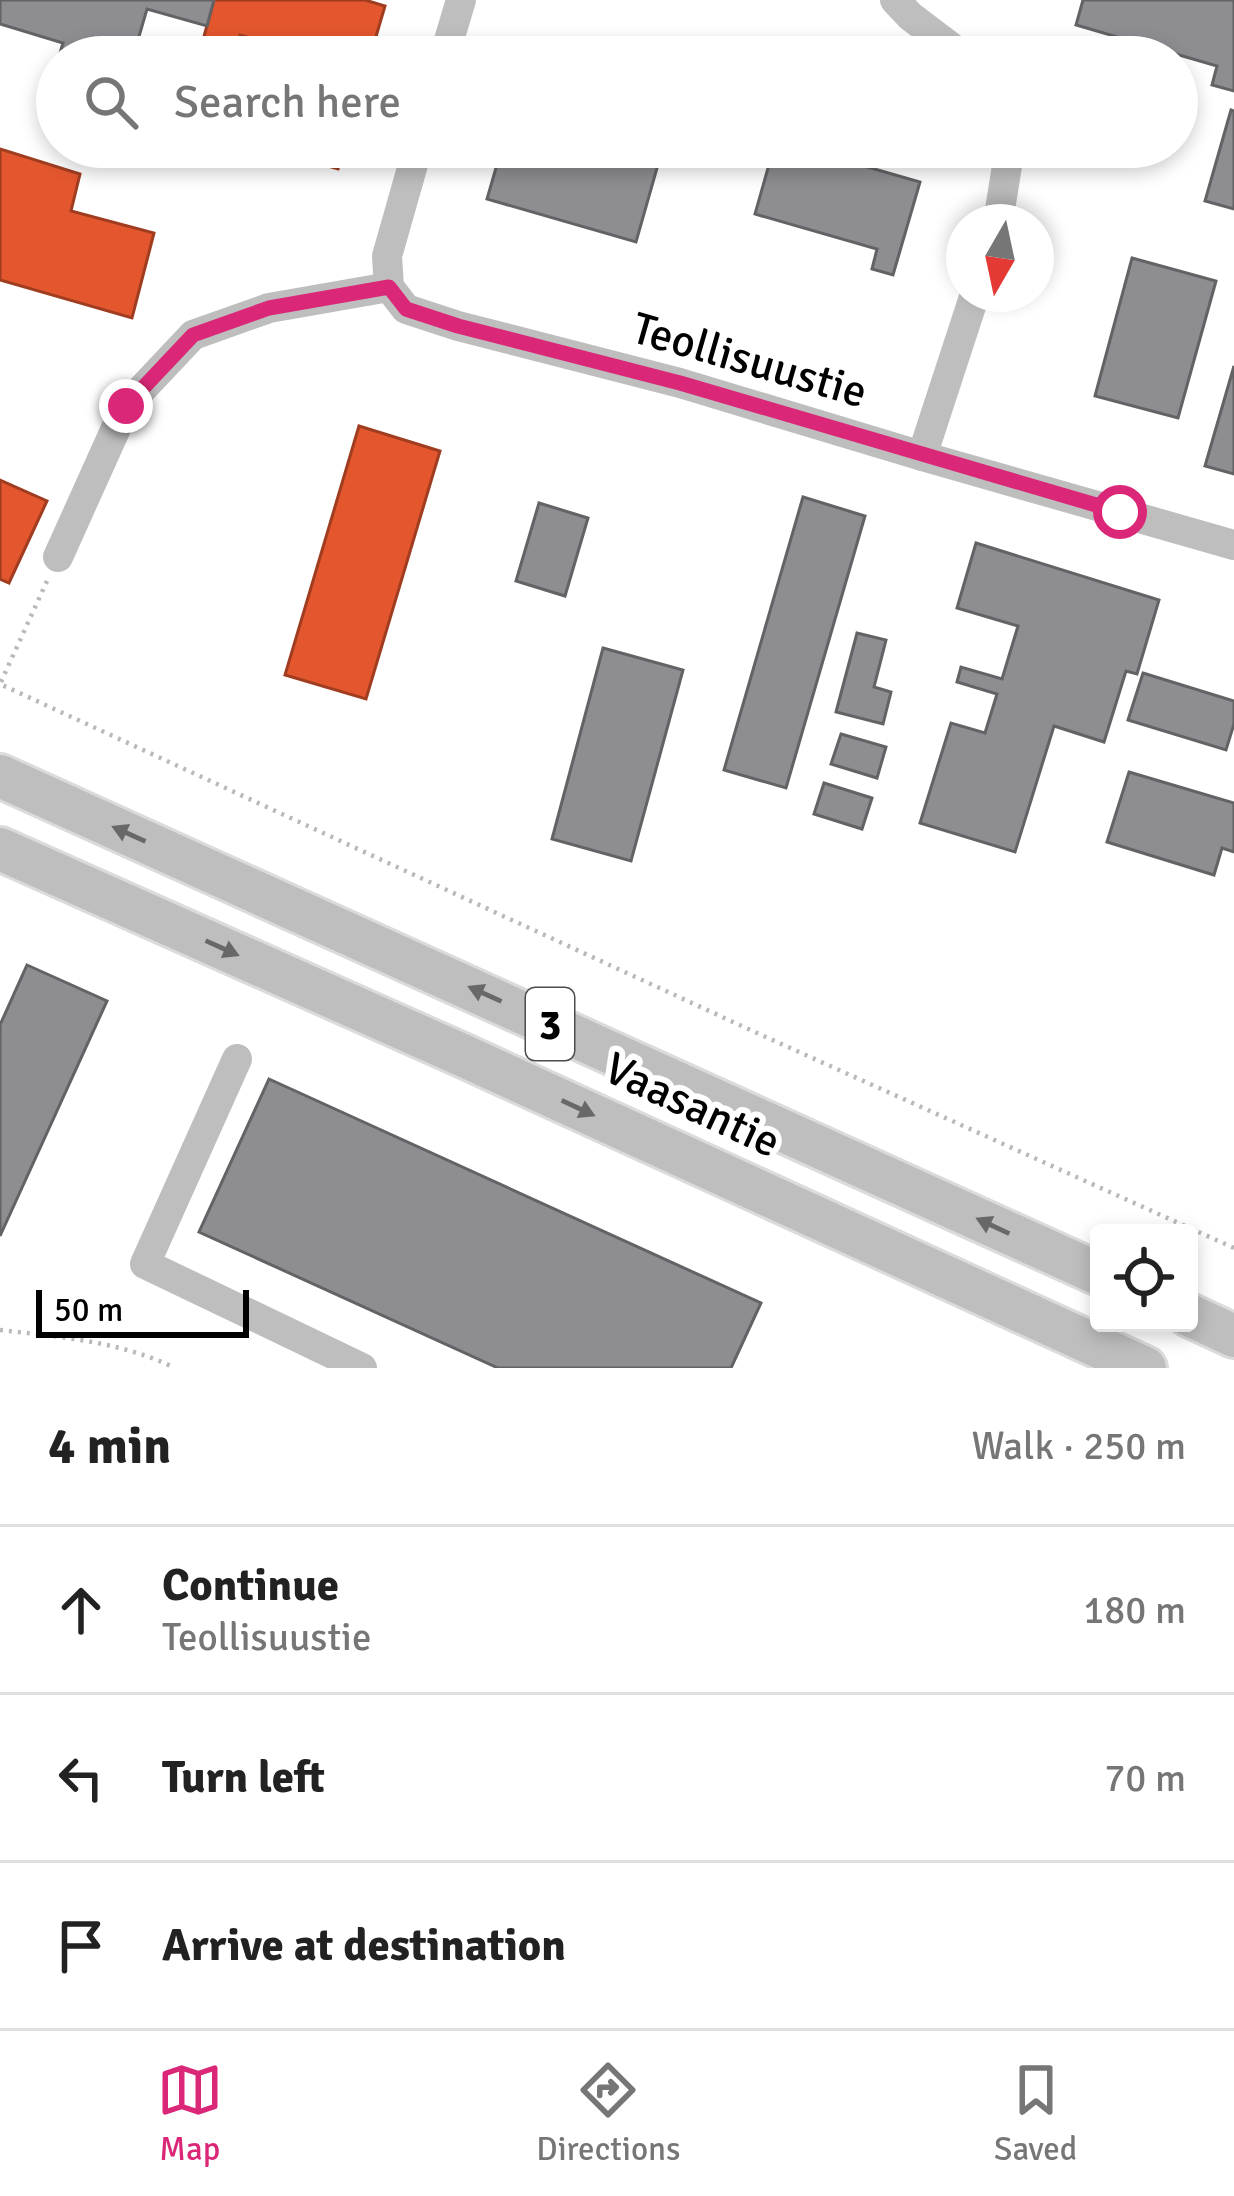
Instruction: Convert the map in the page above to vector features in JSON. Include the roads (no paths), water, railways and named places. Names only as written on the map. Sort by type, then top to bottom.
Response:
[{"type":"highway","name":"Vaasantie","points":[[0,776],[1090,1270]]},
{"type":"highway","name":"Vaasantie","points":[[0,849],[484,1064],[1145,1368]]},
{"type":"highway","points":[[1198,1320],[1234,1336]]},
{"type":"street","points":[[450,36],[461,0]]},
{"type":"street","points":[[895,0],[936,36]]},
{"type":"street","points":[[58,557],[126,406],[193,335],[269,308],[389,287],[387,256],[412,168]]},
{"type":"street","points":[[1001,204],[1007,168]]},
{"type":"street","name":"Teollisuustie","points":[[389,287],[406,309],[458,326],[680,383],[1234,545]]},
{"type":"street","points":[[922,456],[969,312]]},
{"type":"street","points":[[237,1059],[145,1264],[362,1368]]}]
